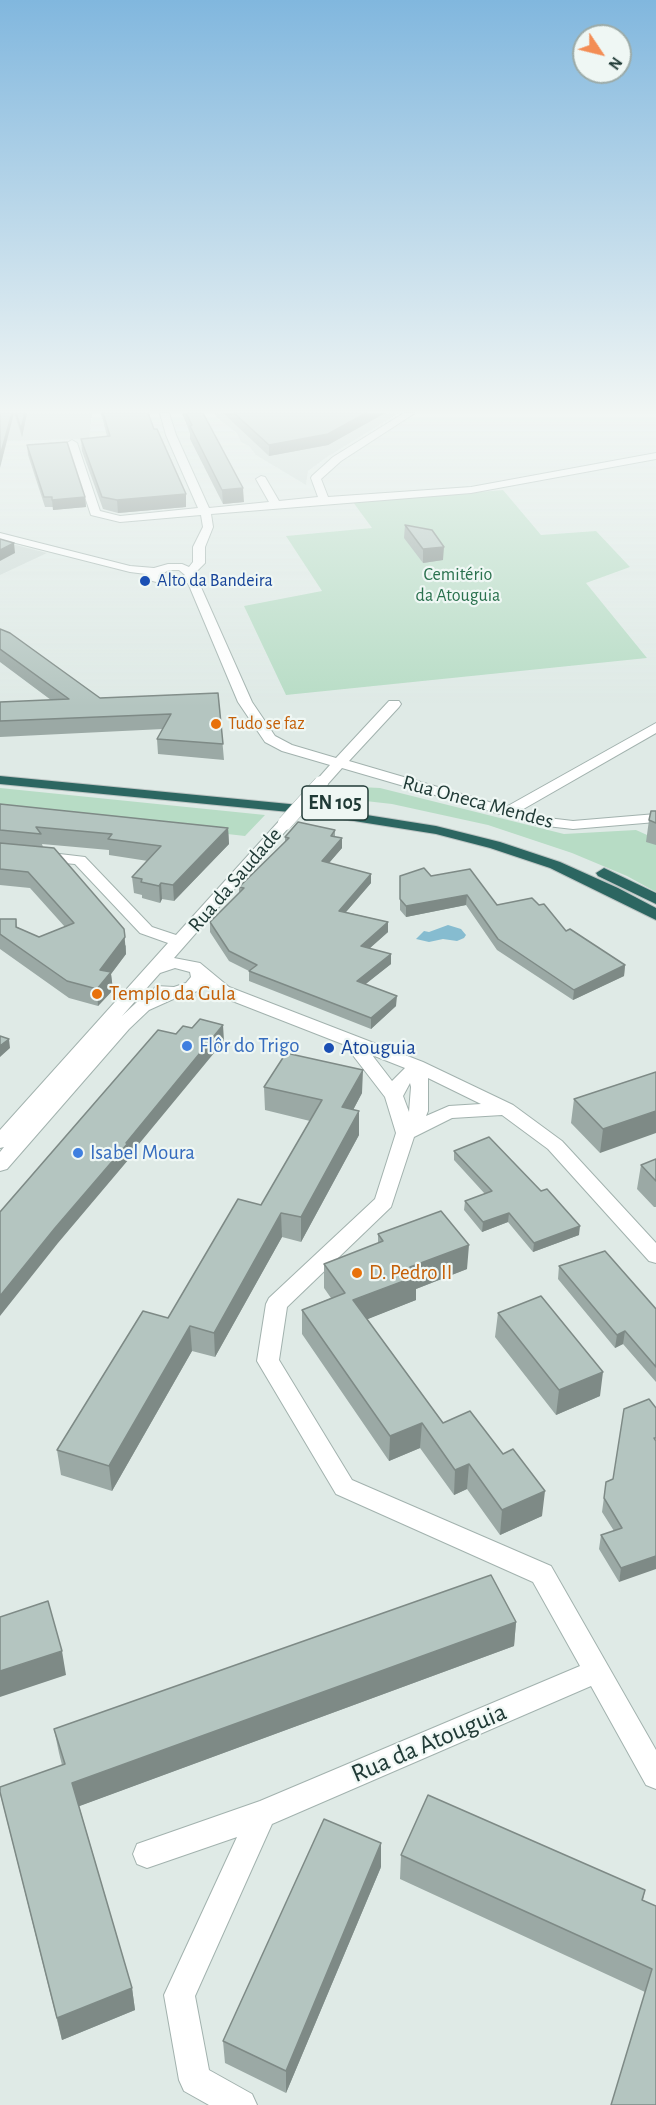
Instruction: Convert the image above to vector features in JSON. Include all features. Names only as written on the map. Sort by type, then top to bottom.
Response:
[{"type":"highway","name":"EN 105","points":[[0,771],[323,801],[428,818],[475,829],[552,852],[604,873],[656,899]]},
{"type":"highway","name":"EN 105","points":[[0,780],[310,810],[436,830],[495,845],[555,866],[597,883],[656,915]]},
{"type":"street","points":[[94,511],[120,519],[203,511]]},
{"type":"street","points":[[165,582],[181,582],[199,563],[199,547],[208,527],[206,511]]},
{"type":"street","points":[[0,536],[130,569],[155,571],[183,561],[199,547]]},
{"type":"street","points":[[168,567],[182,567],[191,574]]},
{"type":"street","points":[[155,571],[152,574],[153,578],[197,594]]},
{"type":"street","name":"Rua Oneca Mendes","points":[[191,574],[197,594],[245,702],[270,739],[287,748],[538,821],[573,825],[656,818]]},
{"type":"street","name":"Rua da Saudade","points":[[0,1142],[394,704]]},
{"type":"street","points":[[508,812],[656,727]]},
{"type":"street","points":[[0,852],[80,860],[146,930],[180,942]]},
{"type":"street","name":"Rua da Saudade","points":[[180,942],[196,969]]},
{"type":"street","points":[[223,991],[179,991],[157,988],[152,984],[153,971],[174,963],[196,969],[223,991],[417,1066],[506,1109],[555,1145],[656,1256]]},
{"type":"street","points":[[0,1164],[142,1006],[198,982],[200,977],[196,969]]},
{"type":"street","points":[[351,1040],[394,1096],[406,1133]]},
{"type":"street","points":[[394,1096],[400,1082],[417,1066]]},
{"type":"street","points":[[417,1066],[420,1087],[419,1111],[406,1133],[384,1202],[277,1304],[268,1361],[344,1487],[542,1574],[656,1776]]},
{"type":"street","points":[[406,1133],[449,1112],[506,1109]]},
{"type":"street","name":"Rua da Atouguia","points":[[147,1854],[262,1814],[596,1672]]},
{"type":"street","points":[[241,2105],[195,2080],[179,1995],[262,1814]]},
{"type":"shaded area","points":[[0,541],[47,553],[0,575]]},
{"type":"green space","name":"Cemitério da Atouguia","points":[[360,511],[521,511],[541,535],[596,531],[630,567],[586,583],[647,658],[286,695],[244,606],[322,591],[286,536],[372,528]]},
{"type":"green space","points":[[340,786],[380,788],[564,834],[636,830],[656,839],[656,892],[627,876],[572,853],[488,825],[392,804],[330,797]]},
{"type":"green space","points":[[0,788],[265,815],[245,836],[0,808]]},
{"type":"water","points":[[448,925],[461,929],[466,935],[464,938],[457,941],[443,939],[429,942],[416,939],[424,931],[429,932]]},
{"type":"building","points":[[405,525],[432,530],[444,547],[423,549]]},
{"type":"building","points":[[0,539],[14,543],[0,550]]},
{"type":"building","points":[[0,629],[10,633],[100,698],[218,693],[223,744],[157,739],[171,714],[0,721],[0,702],[69,699],[0,649]]},
{"type":"building","points":[[0,804],[228,828],[173,885],[161,883],[159,886],[141,882],[142,879],[132,877],[161,846],[108,839],[112,834],[36,827],[41,834],[0,830]]},
{"type":"building","points":[[651,811],[656,811],[656,823],[649,820]]},
{"type":"building","points":[[298,822],[335,830],[331,836],[342,838],[322,861],[371,874],[339,911],[388,922],[361,946],[391,954],[357,981],[397,996],[371,1018],[249,971],[257,965],[229,951],[210,922],[244,888],[239,887],[289,838],[285,837]]},
{"type":"building","points":[[0,843],[54,848],[124,929],[125,937],[100,970],[111,972],[97,989],[67,981],[0,934],[0,919],[16,919],[16,927],[39,937],[74,923],[28,872],[0,869]]},
{"type":"building","points":[[424,868],[431,876],[470,869],[497,905],[532,898],[539,905],[544,904],[566,931],[570,929],[625,965],[574,990],[498,939],[467,895],[406,906],[400,899],[400,876]]},
{"type":"building","points":[[200,1019],[223,1025],[0,1296],[0,1212],[158,1030],[176,1034],[183,1026],[192,1028]]},
{"type":"building","points":[[0,1036],[9,1039],[0,1046]]},
{"type":"building","points":[[286,1053],[363,1070],[342,1107],[359,1111],[301,1217],[281,1213],[214,1333],[190,1326],[109,1466],[57,1450],[143,1311],[168,1318],[238,1199],[261,1205],[322,1100],[264,1087]]},
{"type":"building","points":[[656,1072],[656,1111],[603,1129],[574,1099]]},
{"type":"building","points":[[489,1137],[541,1191],[547,1189],[580,1226],[534,1243],[509,1213],[483,1222],[465,1201],[492,1191],[454,1151]]},
{"type":"building","points":[[656,1159],[656,1181],[641,1165]]},
{"type":"building","points":[[441,1211],[469,1245],[410,1267],[417,1276],[353,1300],[443,1423],[470,1411],[503,1454],[513,1449],[545,1491],[502,1510],[469,1464],[455,1470],[422,1423],[390,1436],[302,1310],[345,1293],[324,1264],[383,1241],[378,1234]]},
{"type":"building","points":[[605,1251],[656,1309],[656,1367],[625,1331],[617,1335],[559,1266]]},
{"type":"building","points":[[541,1296],[603,1372],[559,1390],[498,1313]]},
{"type":"building","points":[[649,1399],[656,1408],[656,1438],[654,1438],[656,1441],[656,1556],[621,1568],[601,1535],[622,1528],[604,1498],[606,1482],[613,1479],[624,1409]]},
{"type":"building","points":[[491,1575],[516,1622],[72,1783],[132,1988],[57,2018],[0,1792],[0,1787],[65,1764],[54,1729]]},
{"type":"building","points":[[48,1601],[62,1651],[0,1671],[0,1617]]},
{"type":"building","points":[[428,1795],[645,1890],[642,1900],[656,1906],[656,2105],[611,2105],[652,1969],[401,1855]]},
{"type":"building","points":[[324,1819],[381,1843],[286,2071],[223,2041]]},
{"type":"place","name":"Alto da Bandeira","points":[[145,581]]},
{"type":"place","name":"Tudo se faz","points":[[216,724]]},
{"type":"place","name":"Templo da Gula","points":[[97,994]]},
{"type":"place","name":"Flôr do Trigo","points":[[187,1046]]},
{"type":"place","name":"Atouguia","points":[[329,1048]]},
{"type":"place","name":"Isabel Moura","points":[[78,1153]]},
{"type":"place","name":"D. Pedro II","points":[[357,1273]]}]
